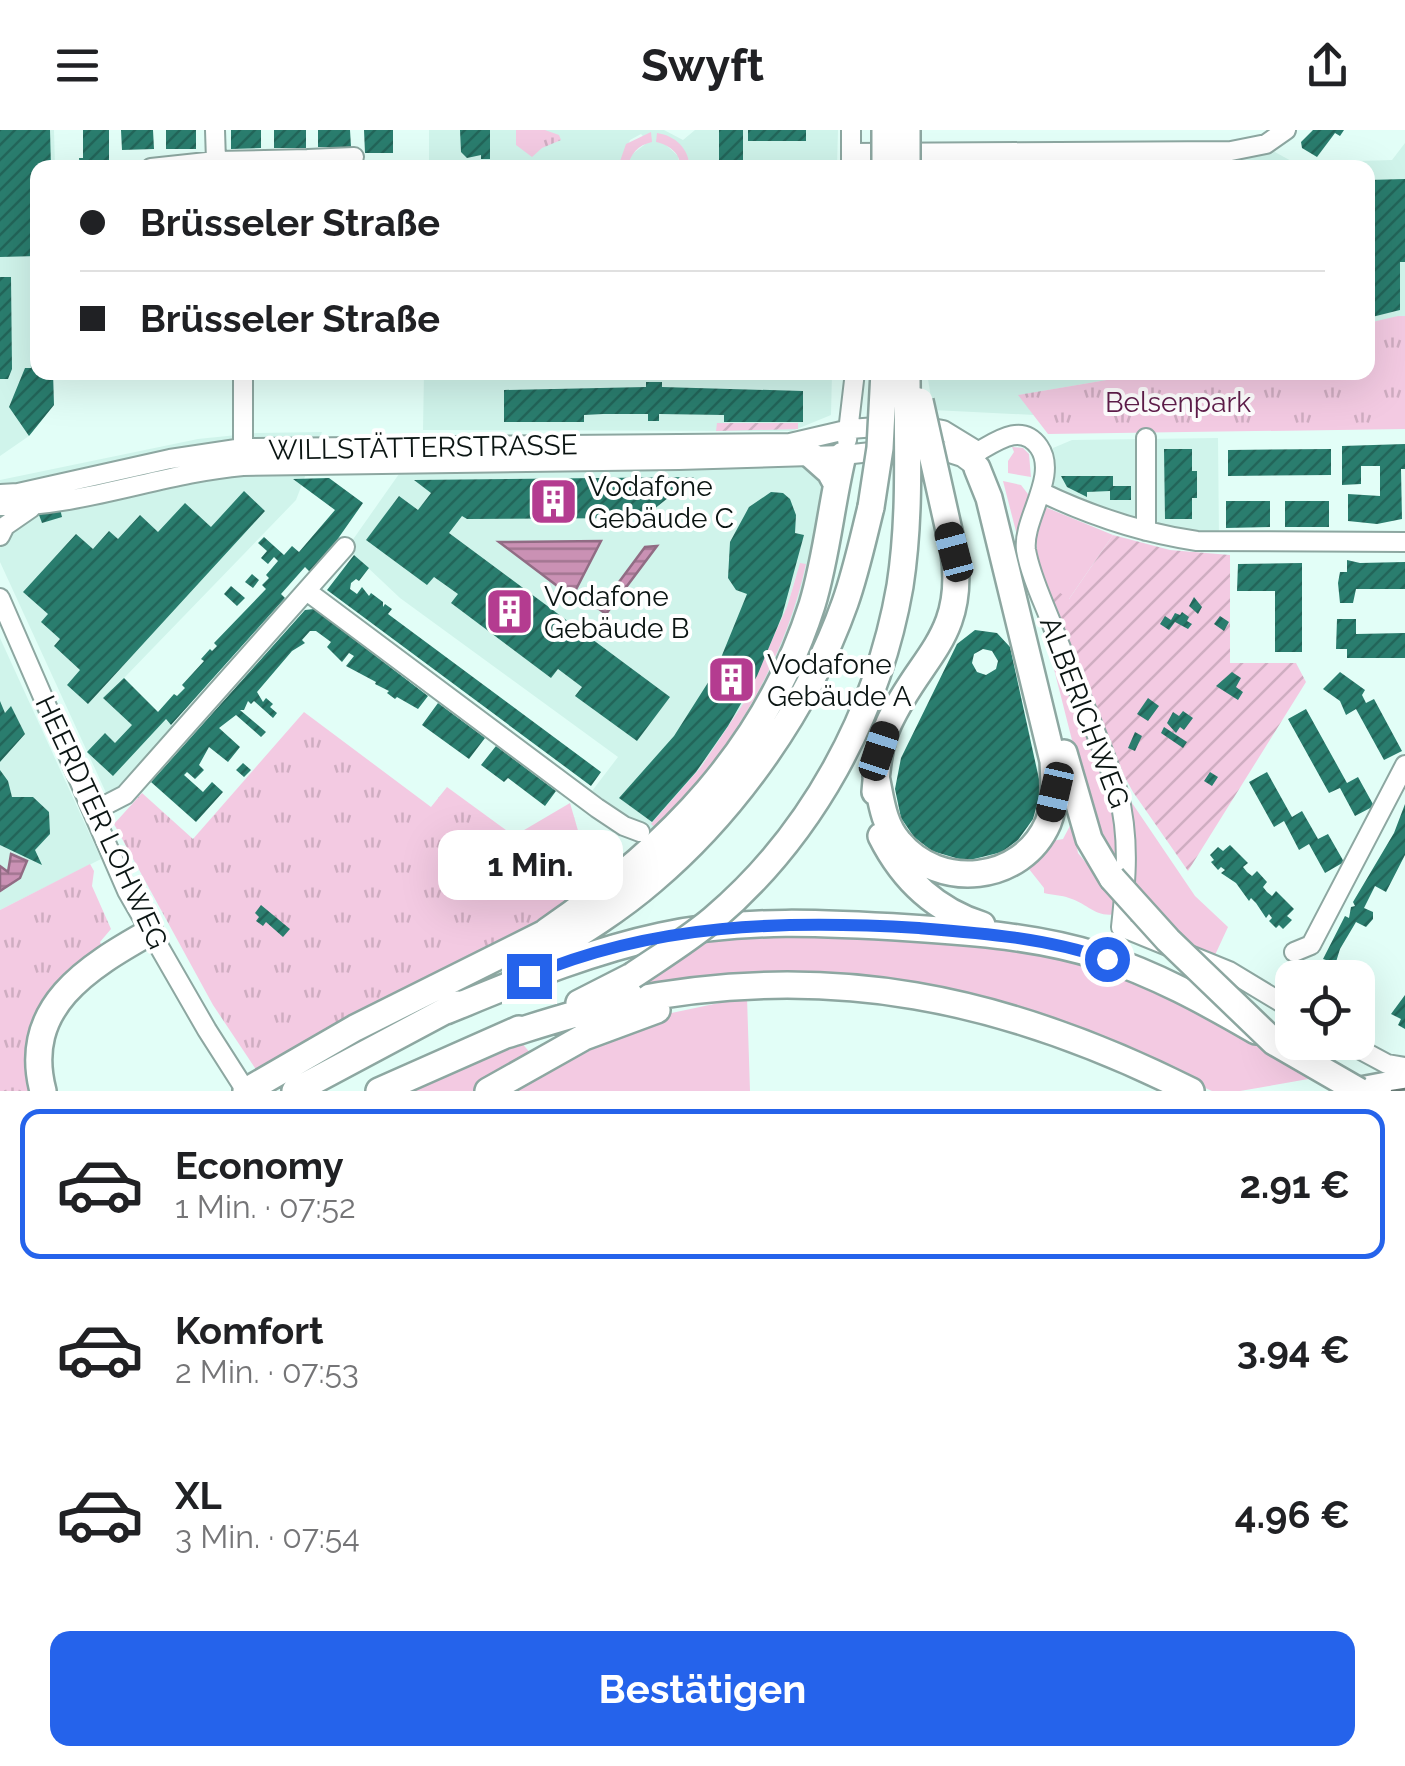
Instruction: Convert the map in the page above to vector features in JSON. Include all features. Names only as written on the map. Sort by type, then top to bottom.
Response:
[{"type":"highway","points":[[885,130],[885,160]]},
{"type":"highway","points":[[908,130],[908,160]]},
{"type":"highway","points":[[296,1091],[446,1011],[598,923],[654,880],[744,782],[797,703],[845,603],[871,508],[880,448],[884,380]]},
{"type":"highway","points":[[378,1091],[632,976],[715,918],[793,834],[829,782],[860,720],[884,658],[900,586],[907,521],[907,380]]},
{"type":"highway","points":[[918,380],[927,443],[954,552],[957,596],[950,623],[888,725],[879,751],[874,801],[880,832],[893,860],[910,882],[952,914],[1107,959],[1185,992],[1358,1091]]},
{"type":"highway","points":[[547,931],[601,894],[649,854],[707,793],[754,732],[797,650],[820,572],[844,455]]},
{"type":"highway","points":[[812,456],[830,472],[836,484]]},
{"type":"highway","points":[[876,776],[886,821],[897,840],[917,860],[942,872],[970,876],[998,870],[1020,858],[1038,840],[1049,821],[1055,792],[1053,761],[989,498],[972,459]]},
{"type":"highway","points":[[972,459],[994,473],[1084,826],[1098,856],[1112,878],[1168,940],[1274,1042]]},
{"type":"highway","points":[[246,1091],[369,1020],[654,880]]},
{"type":"highway","points":[[446,1011],[552,966],[663,935],[714,928],[806,923],[885,926],[1045,942]]},
{"type":"highway","points":[[43,1091],[39,1049],[47,1019],[65,992],[88,970],[154,939]]},
{"type":"highway","points":[[60,1091],[57,1047],[65,1020],[96,982],[154,939]]},
{"type":"highway","points":[[488,1091],[584,1037],[629,1018],[685,1002],[785,984]]},
{"type":"highway","points":[[506,1035],[621,1002],[741,985],[844,986],[964,1004],[1028,1021],[1083,1041],[1191,1091]]},
{"type":"main road","points":[[1340,1091],[1398,1075]]},
{"type":"street","points":[[215,130],[216,160]]},
{"type":"street","points":[[851,130],[851,160],[1232,150],[1266,144],[1286,130]]},
{"type":"street","points":[[336,160],[354,157]]},
{"type":"street","points":[[243,380],[243,457]]},
{"type":"street","points":[[844,455],[854,380]]},
{"type":"street","points":[[858,380],[871,402],[888,420],[899,425]]},
{"type":"street","name":"WILLSTÄTTERSTRASSE","points":[[0,506],[36,505],[243,457],[790,443],[850,428],[899,425],[943,430],[972,459]]},
{"type":"street","points":[[850,428],[862,446],[874,452]]},
{"type":"street","points":[[812,456],[850,428]]},
{"type":"street","points":[[972,459],[1010,435],[1032,440],[1043,457],[1041,492],[1100,518],[1146,532],[1234,543],[1405,542]]},
{"type":"street","points":[[1146,438],[1146,532]]},
{"type":"street","name":"WILLSTÄTTERSTRASSE","points":[[0,494],[209,452],[243,457],[812,456],[928,446],[972,459]]},
{"type":"street","name":"ALBERICHWEG","points":[[1041,492],[1026,534],[1026,550],[1125,819],[1128,862],[1121,927],[1202,958],[1275,999]]},
{"type":"street","name":"WILLSTÄTTERSTRASSE","points":[[0,536],[10,522],[36,505]]},
{"type":"street","points":[[94,811],[124,795],[344,548]]},
{"type":"street","points":[[308,592],[597,808],[640,832]]},
{"type":"street","name":"HEERDTER LOHWEG","points":[[0,598],[127,890],[246,1091]]},
{"type":"street","points":[[1294,952],[1311,945],[1405,766]]},
{"type":"street","points":[[1374,1060],[1398,1075]]},
{"type":"shaded area","points":[[0,130],[54,130],[55,160],[30,160],[30,380],[42,380],[54,405],[29,436],[0,456]]},
{"type":"shaded area","points":[[429,130],[664,130],[683,140],[695,130],[838,130],[837,160],[689,160],[665,144],[679,160],[629,160],[648,142],[641,134],[630,140],[621,160],[429,160]]},
{"type":"shaded area","points":[[1405,143],[1405,316],[1375,322],[1375,161],[1392,160]]},
{"type":"shaded area","points":[[1273,151],[1290,160],[1227,160]]},
{"type":"shaded area","points":[[424,380],[832,380],[831,415],[792,431],[423,430]]},
{"type":"shaded area","points":[[928,380],[1107,380],[1019,395],[1034,415],[933,410]]},
{"type":"shaded area","points":[[322,432],[296,500],[124,678],[173,727],[108,797],[0,562],[0,480],[198,439]]},
{"type":"shaded area","points":[[1218,438],[1219,539],[1169,535],[1047,492],[1053,448],[1072,440]]},
{"type":"shaded area","points":[[814,461],[834,471],[806,600],[757,710],[657,837],[592,791],[618,757],[400,598],[347,548],[399,474]],"holes":[[[656,546],[607,614],[600,609],[600,608]],[[806,564],[783,638],[747,713],[657,828],[658,818],[701,767],[743,704],[787,608],[796,576]]]},
{"type":"shaded area","points":[[601,541],[572,597],[499,542]]},
{"type":"shaded area","points":[[657,546],[606,614],[599,609],[645,547]]},
{"type":"shaded area","points":[[0,638],[101,859],[0,910]]},
{"type":"shaded area","points":[[11,854],[27,861],[20,878],[0,891],[0,866],[8,872]]},
{"type":"green space","points":[[516,130],[545,130],[559,135],[561,140],[532,157],[516,145]]},
{"type":"green space","points":[[651,132],[652,142],[643,145],[630,160],[620,160],[626,144]]},
{"type":"green space","points":[[657,133],[670,137],[680,144],[688,160],[679,160],[673,150],[656,142]]},
{"type":"green space","name":"Belsenpark","points":[[1405,316],[1405,429],[1048,434],[1018,395],[1107,380],[1375,380],[1375,321]]},
{"type":"green space","points":[[717,423],[798,423],[798,429],[716,431]]},
{"type":"green space","points":[[1012,447],[1023,448],[1029,454],[1031,477],[1008,473]]},
{"type":"green space","points":[[1003,481],[1021,485],[1031,498],[1020,547]]},
{"type":"green space","points":[[1045,507],[1113,535],[1069,599],[1049,597],[1041,572],[1037,542]]},
{"type":"green space","points":[[1113,535],[1170,550],[1230,555],[1230,663],[1296,663],[1306,682],[1188,871],[1133,792],[1112,754],[1049,597],[1056,590],[1069,599]]},
{"type":"green space","points":[[800,563],[806,564],[796,601],[750,706],[707,770],[657,829],[651,824],[701,767],[743,704],[787,607]]},
{"type":"green space","points":[[1037,602],[1121,814],[1120,865],[1092,819]]},
{"type":"green space","points":[[304,712],[431,807],[447,787],[514,836],[570,803],[592,879],[579,905],[259,1074],[213,1005],[114,824],[142,793],[193,839]]},
{"type":"green space","points":[[1130,800],[1195,896],[1228,927],[1215,955],[1184,942],[1130,883]]},
{"type":"green space","points":[[1072,822],[1078,853],[1120,905],[1116,914],[1102,914],[1075,900],[1044,893],[1025,864],[1047,842],[1063,839]]},
{"type":"green space","points":[[90,864],[94,871],[92,886],[111,929],[100,942],[103,948],[82,962],[33,1091],[0,1091],[0,910]]},
{"type":"green space","points":[[851,931],[1057,952],[1117,973],[1189,1008],[1275,1056],[1275,1060],[1314,1078],[1240,1091],[1212,1091],[1061,1022],[942,987],[837,975],[613,994],[711,934]]},
{"type":"green space","points":[[747,997],[750,1091],[405,1091],[521,1042],[542,1067],[662,1015]]},
{"type":"building","points":[[0,130],[50,130],[51,160],[30,160],[30,256],[0,257]]},
{"type":"building","points":[[83,130],[109,130],[109,160],[79,160],[83,158]]},
{"type":"building","points":[[121,130],[153,130],[154,149],[122,150]]},
{"type":"building","points":[[166,130],[196,130],[196,149],[166,149]]},
{"type":"building","points":[[231,130],[261,130],[261,148],[231,149]]},
{"type":"building","points":[[274,130],[306,130],[306,148],[274,148]]},
{"type":"building","points":[[318,130],[350,130],[351,147],[318,147]]},
{"type":"building","points":[[364,130],[393,130],[393,153],[365,153]]},
{"type":"building","points":[[460,130],[490,130],[490,159],[481,159],[481,155],[467,158],[461,152]]},
{"type":"building","points":[[719,130],[743,130],[743,160],[719,160]]},
{"type":"building","points":[[748,130],[806,130],[806,141],[748,141]]},
{"type":"building","points":[[1313,130],[1344,130],[1340,136],[1335,133],[1317,157],[1302,148],[1301,142]]},
{"type":"building","points":[[1405,179],[1405,262],[1400,262],[1400,310],[1375,316],[1375,180]]},
{"type":"building","points":[[0,277],[11,277],[12,369],[8,379],[0,379]]},
{"type":"building","points":[[25,368],[30,368],[30,380],[53,380],[54,405],[29,436],[9,407]]},
{"type":"building","points":[[646,382],[662,382],[662,387],[803,391],[803,422],[724,422],[724,415],[659,414],[659,421],[648,421],[648,414],[603,414],[584,415],[584,422],[504,422],[504,390],[646,387]]},
{"type":"building","points":[[1405,444],[1402,519],[1377,524],[1348,521],[1348,494],[1380,496],[1380,466],[1361,466],[1361,484],[1342,485],[1342,446]]},
{"type":"building","points":[[1164,449],[1192,449],[1197,498],[1192,498],[1192,519],[1165,519]]},
{"type":"building","points":[[1331,449],[1331,475],[1228,476],[1228,450]]},
{"type":"building","points":[[1061,476],[1113,476],[1113,486],[1131,486],[1131,500],[1110,500],[1110,491],[1087,492],[1087,497],[1067,487]]},
{"type":"building","name":"Vodafone Gebäude B","points":[[694,477],[643,518],[462,516],[449,533],[670,697],[637,741],[575,696],[582,687],[558,669],[551,678],[451,603],[458,594],[434,577],[427,585],[366,540],[399,496],[418,510],[431,493],[414,480]]},
{"type":"building","points":[[329,478],[363,503],[337,540],[310,572],[305,567],[281,594],[285,598],[171,725],[166,719],[113,776],[87,752],[105,733],[115,743],[132,725],[103,698],[124,678],[158,712],[174,694],[177,696],[204,661],[201,659],[217,646],[214,643],[266,589],[262,585],[269,578],[266,575],[278,561],[274,557],[268,564],[261,558],[267,551],[258,543],[264,537],[284,555],[292,546],[299,552],[335,510],[293,479]]},
{"type":"building","points":[[244,491],[265,511],[88,704],[67,685],[80,670],[54,646],[60,639],[41,622],[48,614],[23,592],[76,534],[93,549],[109,531],[118,539],[140,515],[158,532],[185,503],[211,527]]},
{"type":"building","name":"Vodafone Gebäude A","points":[[771,492],[783,493],[790,499],[796,515],[795,533],[804,535],[782,616],[757,676],[728,726],[696,772],[652,822],[619,798],[674,736],[716,670],[747,594],[736,590],[728,578],[730,542],[749,507]]},
{"type":"building","points":[[1226,501],[1270,501],[1270,527],[1226,528]]},
{"type":"building","points":[[1285,501],[1329,501],[1329,527],[1285,527]]},
{"type":"building","points":[[60,509],[62,517],[42,523],[39,515]]},
{"type":"building","points":[[354,555],[369,568],[359,581],[351,583],[350,589],[357,594],[362,587],[369,596],[371,593],[383,602],[383,607],[385,604],[392,609],[388,614],[601,772],[591,786],[327,590]]},
{"type":"building","points":[[1347,560],[1405,562],[1405,589],[1356,589],[1353,603],[1340,603],[1338,583],[1340,572],[1347,572]]},
{"type":"building","points":[[1302,563],[1302,652],[1275,652],[1275,591],[1237,591],[1238,564]]},
{"type":"building","points":[[252,574],[259,580],[253,588],[245,582]]},
{"type":"building","points":[[231,586],[245,598],[237,606],[224,594]]},
{"type":"building","points":[[1194,597],[1202,607],[1198,614],[1189,606]]},
{"type":"building","points":[[314,609],[428,696],[418,709],[395,699],[376,682],[346,666],[354,656],[349,653],[342,662],[327,647],[331,642],[310,631],[302,640],[305,643],[292,651],[257,692],[263,702],[266,698],[273,704],[270,707],[277,713],[273,718],[254,701],[248,701],[240,710],[266,732],[261,737],[236,715],[219,728],[240,747],[228,762],[209,747],[199,765],[204,770],[195,779],[187,772],[184,775],[203,792],[212,782],[223,792],[196,822],[151,782],[305,610]]},
{"type":"building","points":[[1182,612],[1192,624],[1188,629],[1175,622],[1169,630],[1160,624],[1165,616],[1171,620],[1175,613]]},
{"type":"building","points":[[1220,616],[1229,622],[1224,631],[1214,624]]},
{"type":"building","points":[[1337,619],[1356,619],[1356,634],[1405,633],[1405,658],[1347,658],[1347,649],[1336,649]]},
{"type":"building","points":[[975,630],[997,633],[1010,647],[1039,779],[1033,819],[1018,840],[1002,852],[966,861],[932,851],[914,837],[901,818],[895,789],[901,758],[957,644]],"holes":[[[983,649],[992,651],[998,661],[996,669],[986,675],[977,672],[972,663],[974,654]]]},
{"type":"building","points":[[1232,672],[1241,678],[1236,687],[1243,692],[1238,700],[1216,686]]},
{"type":"building","points":[[1340,672],[1365,690],[1362,695],[1366,703],[1374,699],[1402,751],[1384,760],[1356,709],[1346,715],[1340,701],[1323,689]]},
{"type":"building","points":[[1148,698],[1159,706],[1148,721],[1137,714]]},
{"type":"building","points":[[0,701],[5,713],[11,706],[25,734],[0,762]]},
{"type":"building","points":[[438,703],[485,738],[469,759],[422,725]]},
{"type":"building","points":[[1306,709],[1347,783],[1358,777],[1374,806],[1355,816],[1340,788],[1329,793],[1288,719]]},
{"type":"building","points":[[1183,711],[1193,718],[1184,730],[1180,727],[1176,733],[1167,723],[1173,712],[1179,716]]},
{"type":"building","points":[[1164,727],[1187,742],[1183,748],[1161,733]]},
{"type":"building","points":[[1135,732],[1142,736],[1135,751],[1128,748]]},
{"type":"building","points":[[496,746],[556,791],[545,806],[508,778],[504,782],[481,765]]},
{"type":"building","points":[[243,763],[251,770],[244,777],[236,770]]},
{"type":"building","points":[[0,770],[12,797],[33,797],[49,812],[50,834],[35,850],[42,865],[0,845]]},
{"type":"building","points":[[1210,772],[1218,777],[1212,786],[1204,781]]},
{"type":"building","points":[[1267,772],[1292,817],[1302,811],[1318,839],[1328,834],[1344,862],[1325,873],[1309,844],[1299,850],[1284,821],[1274,827],[1249,782]]},
{"type":"building","points":[[1405,804],[1405,855],[1386,892],[1375,886],[1364,908],[1373,912],[1373,919],[1366,927],[1356,922],[1337,960],[1323,959],[1345,916],[1349,918],[1353,902],[1394,833]]},
{"type":"building","points":[[1230,845],[1248,863],[1243,867],[1247,872],[1252,876],[1257,871],[1267,882],[1263,887],[1267,892],[1272,896],[1276,891],[1294,909],[1287,916],[1292,920],[1283,929],[1279,925],[1276,928],[1269,921],[1269,914],[1266,918],[1236,883],[1221,873],[1225,870],[1218,870],[1211,862],[1214,860],[1210,855],[1218,847],[1223,851]]},
{"type":"building","points":[[261,905],[290,929],[283,937],[266,922],[263,926],[256,921],[259,917],[255,913]]},
{"type":"building","points":[[1405,995],[1405,1029],[1398,1025],[1401,1019],[1391,1014]]},
{"type":"tram line","points":[[1392,1091],[1405,1089]]},
{"type":"place","name":"Vodafone Gebäude C","points":[[553,502]]},
{"type":"place","name":"Vodafone Gebäude B","points":[[509,612]]},
{"type":"place","name":"Vodafone Gebäude A","points":[[732,680]]},
{"type":"route","points":[[529,976],[663,935],[760,924],[956,931],[1045,942],[1107,959]]}]
